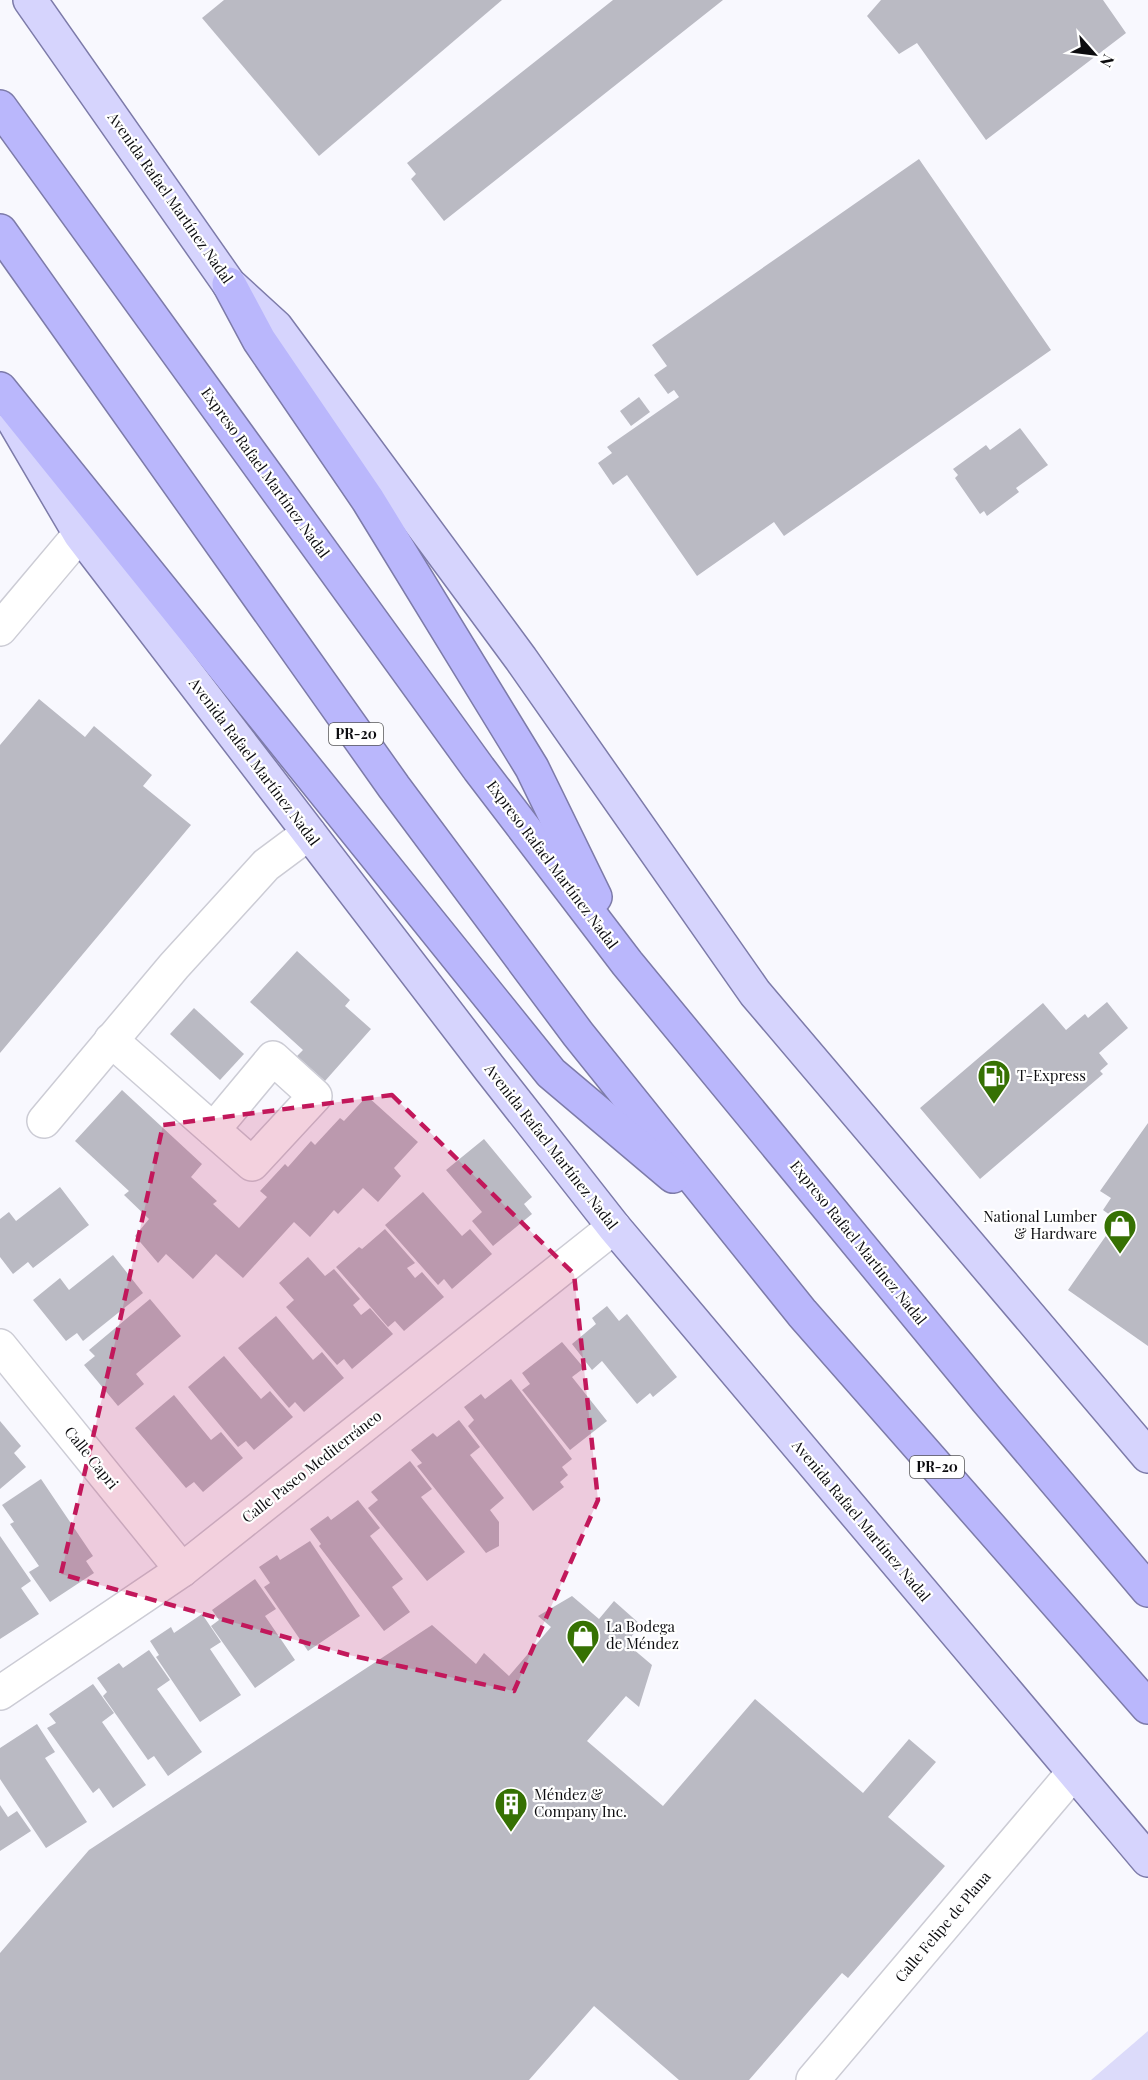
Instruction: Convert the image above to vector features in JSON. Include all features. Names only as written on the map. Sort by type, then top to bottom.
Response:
[{"type":"highway","name":"Expreso Rafael Martínez Nadal","points":[[0,107],[479,769],[627,963],[987,1400],[1148,1590]]},
{"type":"highway","name":"PR-20","points":[[0,231],[394,787],[578,1034],[802,1313],[1148,1707]]},
{"type":"highway","points":[[229,284],[259,340],[368,500],[532,768],[627,963]]},
{"type":"highway","points":[[0,389],[551,1073],[730,1223]]},
{"type":"main road","name":"Avenida Rafael Martínez Nadal","points":[[30,0],[229,284],[276,327],[521,659],[756,993],[1148,1456]]},
{"type":"main road","name":"Avenida Rafael Martínez Nadal","points":[[0,399],[80,534],[614,1227],[1148,1860]]},
{"type":"street","points":[[0,629],[80,534]]},
{"type":"street","points":[[44,1121],[174,966],[266,865],[309,833]]},
{"type":"street","points":[[111,1040],[213,1130]]},
{"type":"street","name":"Calle Paseo Mediterráneo","points":[[0,1693],[182,1570],[614,1227]]},
{"type":"street","name":"Calle Capri","points":[[0,1346],[182,1570]]},
{"type":"street","name":"Calle Felipe de Plana","points":[[813,2080],[1073,1773]]},
{"type":"highlighted area","points":[[392,1095],[574,1274],[598,1500],[514,1691],[349,1655],[61,1574],[163,1125]]},
{"type":"shaded area","points":[[1148,2031],[1148,2080],[1091,2080]]},
{"type":"building","points":[[224,0],[502,0],[319,156],[202,18]]},
{"type":"building","points":[[613,0],[723,0],[444,221],[411,179],[416,174],[407,163]]},
{"type":"building","points":[[881,0],[1103,0],[1126,33],[986,140],[917,43],[899,54],[867,16]]},
{"type":"building","points":[[919,159],[1051,350],[784,536],[774,522],[697,576],[627,475],[613,485],[598,463],[612,453],[607,447],[679,397],[674,390],[668,394],[654,375],[667,366],[652,345]]},
{"type":"building","points":[[639,397],[650,412],[631,426],[620,411]]},
{"type":"building","points":[[1020,428],[1048,465],[1016,488],[1019,492],[987,516],[984,511],[980,514],[955,478],[958,475],[953,469],[986,445],[990,450]]},
{"type":"building","points":[[39,699],[85,737],[94,726],[152,775],[143,786],[191,825],[0,1053],[0,745]]},
{"type":"building","points":[[297,951],[350,1000],[345,1006],[371,1029],[325,1081],[297,1056],[303,1050],[250,1002]]},
{"type":"building","points":[[1107,1002],[1128,1028],[1099,1053],[1108,1064],[1100,1071],[1103,1074],[980,1179],[920,1108],[1043,1003],[1066,1030],[1085,1014],[1088,1018]]},
{"type":"building","points":[[194,1008],[244,1054],[220,1080],[170,1034]]},
{"type":"building","points":[[122,1090],[202,1164],[191,1177],[217,1201],[213,1204],[239,1228],[267,1197],[260,1191],[285,1164],[288,1167],[311,1141],[315,1145],[340,1118],[344,1121],[367,1096],[418,1142],[394,1168],[401,1176],[378,1202],[363,1188],[338,1214],[334,1210],[310,1237],[294,1222],[243,1278],[216,1254],[193,1279],[166,1254],[158,1263],[135,1236],[149,1219],[124,1195],[129,1191],[75,1141]]},
{"type":"building","name":"National Lumber & Hardware","points":[[1148,1123],[1148,1346],[1068,1290],[1117,1220],[1103,1210],[1111,1198],[1100,1191]]},
{"type":"building","points":[[484,1139],[532,1197],[524,1204],[532,1214],[493,1246],[472,1221],[482,1212],[446,1170]]},
{"type":"building","points":[[60,1187],[89,1225],[33,1268],[28,1262],[13,1274],[0,1257],[0,1219],[9,1212],[16,1221]]},
{"type":"building","points":[[423,1192],[462,1236],[470,1229],[492,1254],[452,1289],[444,1279],[438,1285],[385,1225]]},
{"type":"building","points":[[385,1229],[415,1263],[407,1268],[415,1278],[422,1272],[444,1297],[404,1331],[395,1321],[388,1327],[336,1267]]},
{"type":"building","points":[[113,1255],[143,1293],[83,1341],[77,1333],[66,1341],[33,1300],[60,1278],[69,1290]]},
{"type":"building","points":[[308,1257],[325,1276],[334,1269],[360,1299],[353,1305],[361,1315],[370,1308],[393,1334],[352,1369],[344,1359],[337,1365],[286,1307],[294,1300],[279,1283]]},
{"type":"building","points":[[150,1299],[181,1336],[136,1374],[144,1384],[118,1406],[84,1365],[95,1356],[89,1350]]},
{"type":"building","points":[[607,1306],[619,1321],[627,1314],[677,1377],[653,1397],[650,1393],[637,1404],[602,1361],[592,1370],[572,1344],[596,1324],[592,1318]]},
{"type":"building","points":[[276,1316],[313,1360],[322,1352],[344,1378],[304,1412],[295,1402],[289,1408],[238,1348]]},
{"type":"building","points":[[562,1342],[584,1368],[572,1377],[607,1421],[570,1450],[522,1390],[530,1384],[522,1373]]},
{"type":"building","points":[[224,1356],[261,1399],[270,1391],[293,1417],[254,1450],[246,1441],[238,1447],[188,1387]]},
{"type":"building","points":[[511,1379],[572,1459],[562,1467],[568,1475],[560,1482],[564,1487],[533,1511],[468,1426],[474,1420],[464,1407],[481,1394],[485,1399]]},
{"type":"building","points":[[174,1395],[211,1440],[221,1432],[243,1458],[203,1492],[194,1482],[186,1488],[135,1428]]},
{"type":"building","points":[[459,1420],[480,1447],[470,1455],[504,1498],[490,1510],[499,1522],[499,1546],[486,1553],[417,1466],[422,1463],[411,1450],[433,1433],[437,1437]]},
{"type":"building","points":[[0,1421],[21,1446],[14,1453],[26,1467],[0,1489]]},
{"type":"building","points":[[410,1461],[432,1489],[421,1497],[465,1552],[427,1581],[368,1508],[378,1500],[371,1492]]},
{"type":"building","points":[[41,1479],[93,1556],[86,1561],[94,1573],[50,1602],[29,1572],[39,1566],[10,1524],[14,1522],[2,1505]]},
{"type":"building","points":[[358,1500],[380,1528],[370,1536],[403,1579],[392,1587],[410,1612],[384,1631],[319,1546],[321,1544],[310,1529],[328,1516],[331,1520]]},
{"type":"building","points":[[0,1536],[31,1581],[21,1588],[39,1614],[0,1639]]},
{"type":"building","points":[[310,1541],[360,1616],[308,1651],[264,1587],[270,1583],[259,1567],[277,1555],[280,1560]]},
{"type":"building","points":[[255,1579],[276,1609],[265,1616],[295,1660],[255,1688],[211,1626],[219,1620],[212,1610]]},
{"type":"building","name":"Méndez & Company Inc.","points":[[572,1596],[599,1619],[614,1601],[641,1625],[626,1643],[652,1665],[639,1707],[626,1696],[587,1741],[663,1806],[755,1699],[863,1793],[909,1739],[936,1762],[888,1817],[945,1866],[848,1978],[842,1973],[749,2080],[679,2080],[594,2006],[529,2080],[0,2080],[0,1953],[89,1850],[432,1625],[476,1664],[484,1653],[509,1676],[551,1627],[538,1616]]},
{"type":"building","points":[[202,1614],[221,1642],[210,1649],[241,1695],[200,1722],[156,1657],[159,1655],[150,1641],[171,1627],[174,1633]]},
{"type":"building","points":[[149,1650],[170,1680],[157,1689],[202,1752],[168,1776],[154,1756],[148,1760],[103,1696],[107,1692],[97,1678],[119,1663],[123,1668]]},
{"type":"building","points":[[93,1684],[114,1713],[102,1722],[146,1785],[113,1808],[99,1788],[93,1793],[47,1728],[56,1723],[49,1714]]},
{"type":"building","points":[[37,1724],[55,1752],[45,1758],[87,1822],[46,1848],[0,1779],[0,1748]]},
{"type":"building","points":[[0,1805],[8,1817],[17,1811],[31,1831],[0,1851]]},
{"type":"place","name":"T-Express","points":[[994,1105]]},
{"type":"place","name":"National Lumber & Hardware","points":[[1120,1255]]},
{"type":"place","name":"La Bodega de Méndez","points":[[583,1665]]},
{"type":"place","name":"Méndez & Company Inc.","points":[[511,1833]]}]
